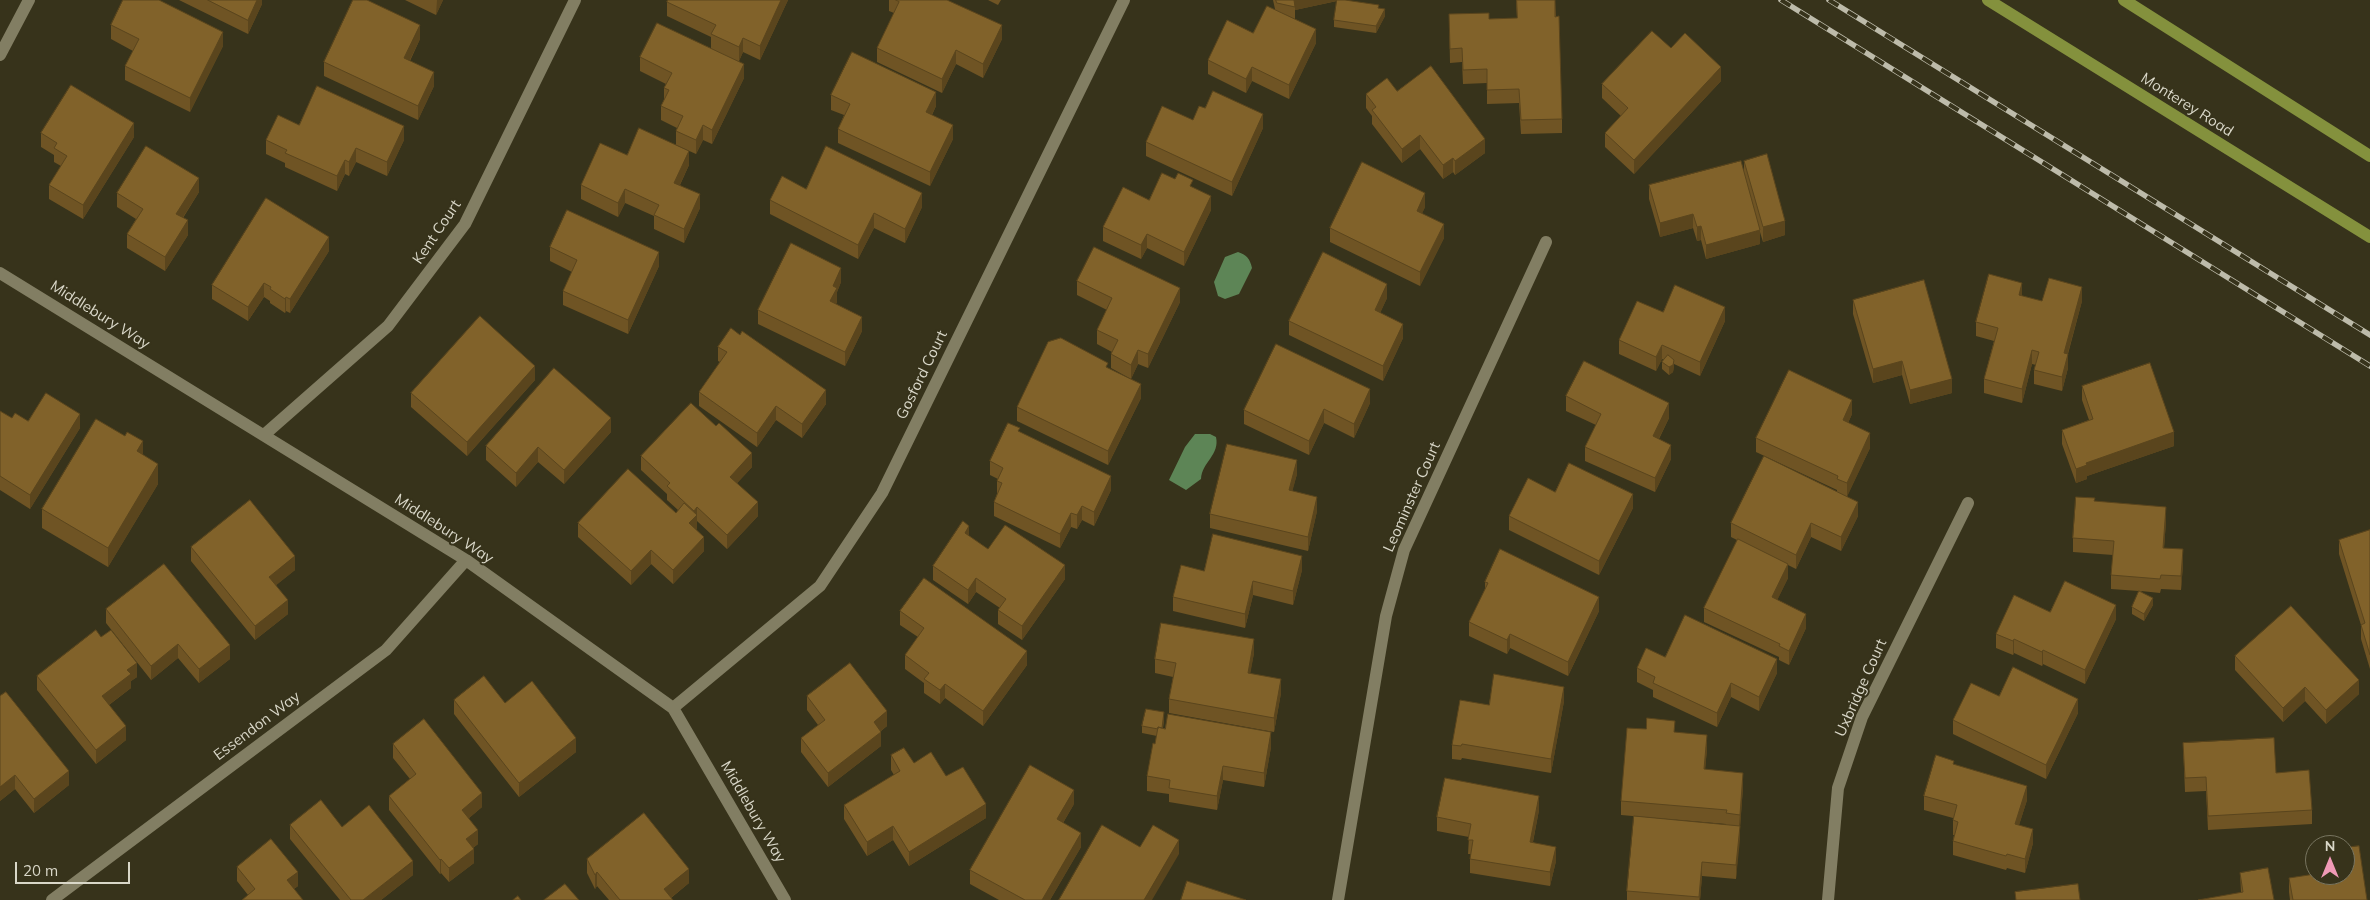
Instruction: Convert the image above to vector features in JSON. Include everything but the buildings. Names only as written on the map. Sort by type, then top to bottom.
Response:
[{"type":"main road","name":"Monterey Road","points":[[1988,0],[2370,237]]},
{"type":"main road","points":[[2124,0],[2370,156]]},
{"type":"street","points":[[0,55],[29,0]]},
{"type":"street","name":"Kent Court","points":[[264,435],[388,326],[465,224],[575,0]]},
{"type":"street","name":"Gosford Court","points":[[673,708],[820,586],[882,493],[1124,0]]},
{"type":"street","name":"Leominster Court","points":[[1338,900],[1386,616],[1404,550],[1546,242]]},
{"type":"street","name":"Middlebury Way","points":[[0,273],[466,560],[673,708],[785,900]]},
{"type":"street","name":"Uxbridge Court","points":[[1828,900],[1838,788],[1859,726],[1968,503]]},
{"type":"street","name":"Essendon Way","points":[[52,900],[386,650],[466,560]]},
{"type":"shaded area","points":[[1238,252],[1248,258],[1252,268],[1239,294],[1225,299],[1218,296],[1214,282],[1225,257]]},
{"type":"shaded area","points":[[1195,434],[1210,434],[1216,437],[1217,443],[1213,454],[1204,468],[1201,479],[1186,490],[1169,480],[1185,447]]},
{"type":"railway","points":[[1781,0],[2370,366]]},
{"type":"railway","points":[[1829,0],[2370,335]]}]
